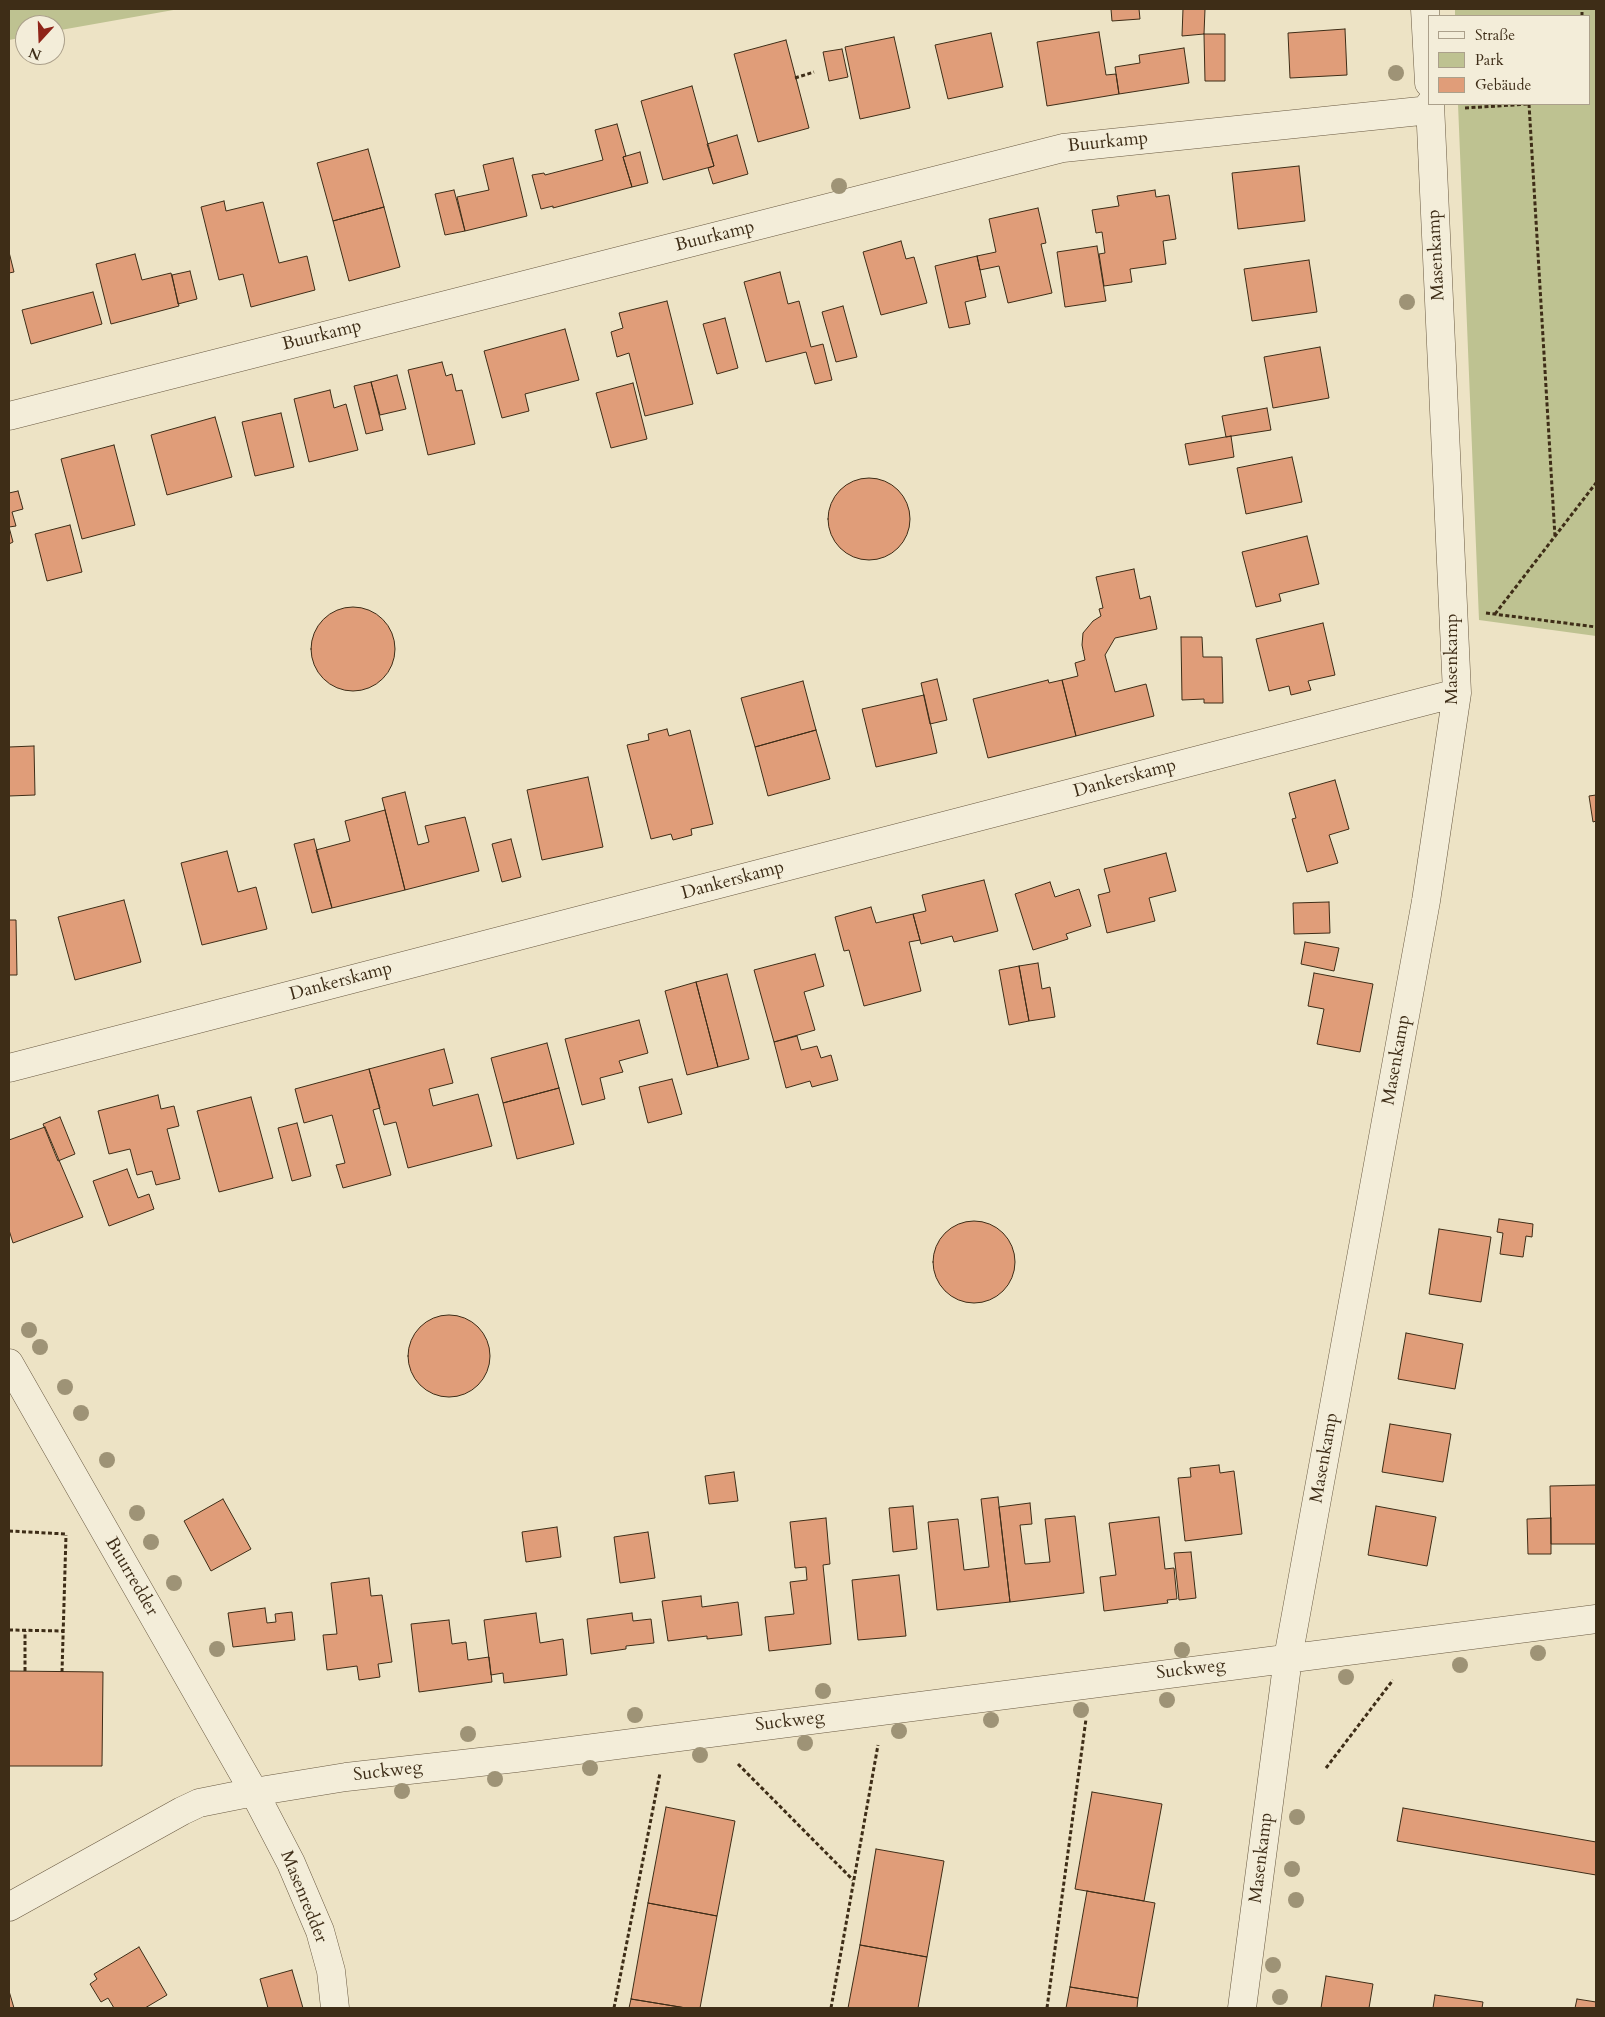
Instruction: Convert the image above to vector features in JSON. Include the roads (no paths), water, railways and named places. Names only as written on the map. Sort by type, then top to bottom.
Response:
[{"type":"street","points":[[1425,9],[1428,64]]},
{"type":"street","name":"Buurkamp","points":[[9,416],[1063,148],[1430,107]]},
{"type":"street","name":"Masenkamp","points":[[1242,2008],[1288,1658],[1426,901],[1457,693],[1430,107]]},
{"type":"street","name":"Dankerskamp","points":[[9,1068],[1457,693]]},
{"type":"street","name":"Buurredder","points":[[9,1362],[254,1792]]},
{"type":"street","name":"Suckweg","points":[[9,1907],[199,1803],[254,1792],[362,1775],[1596,1620]]},
{"type":"street","name":"Masenredder","points":[[254,1792],[291,1863],[320,1931],[330,1971],[335,2008]]}]
